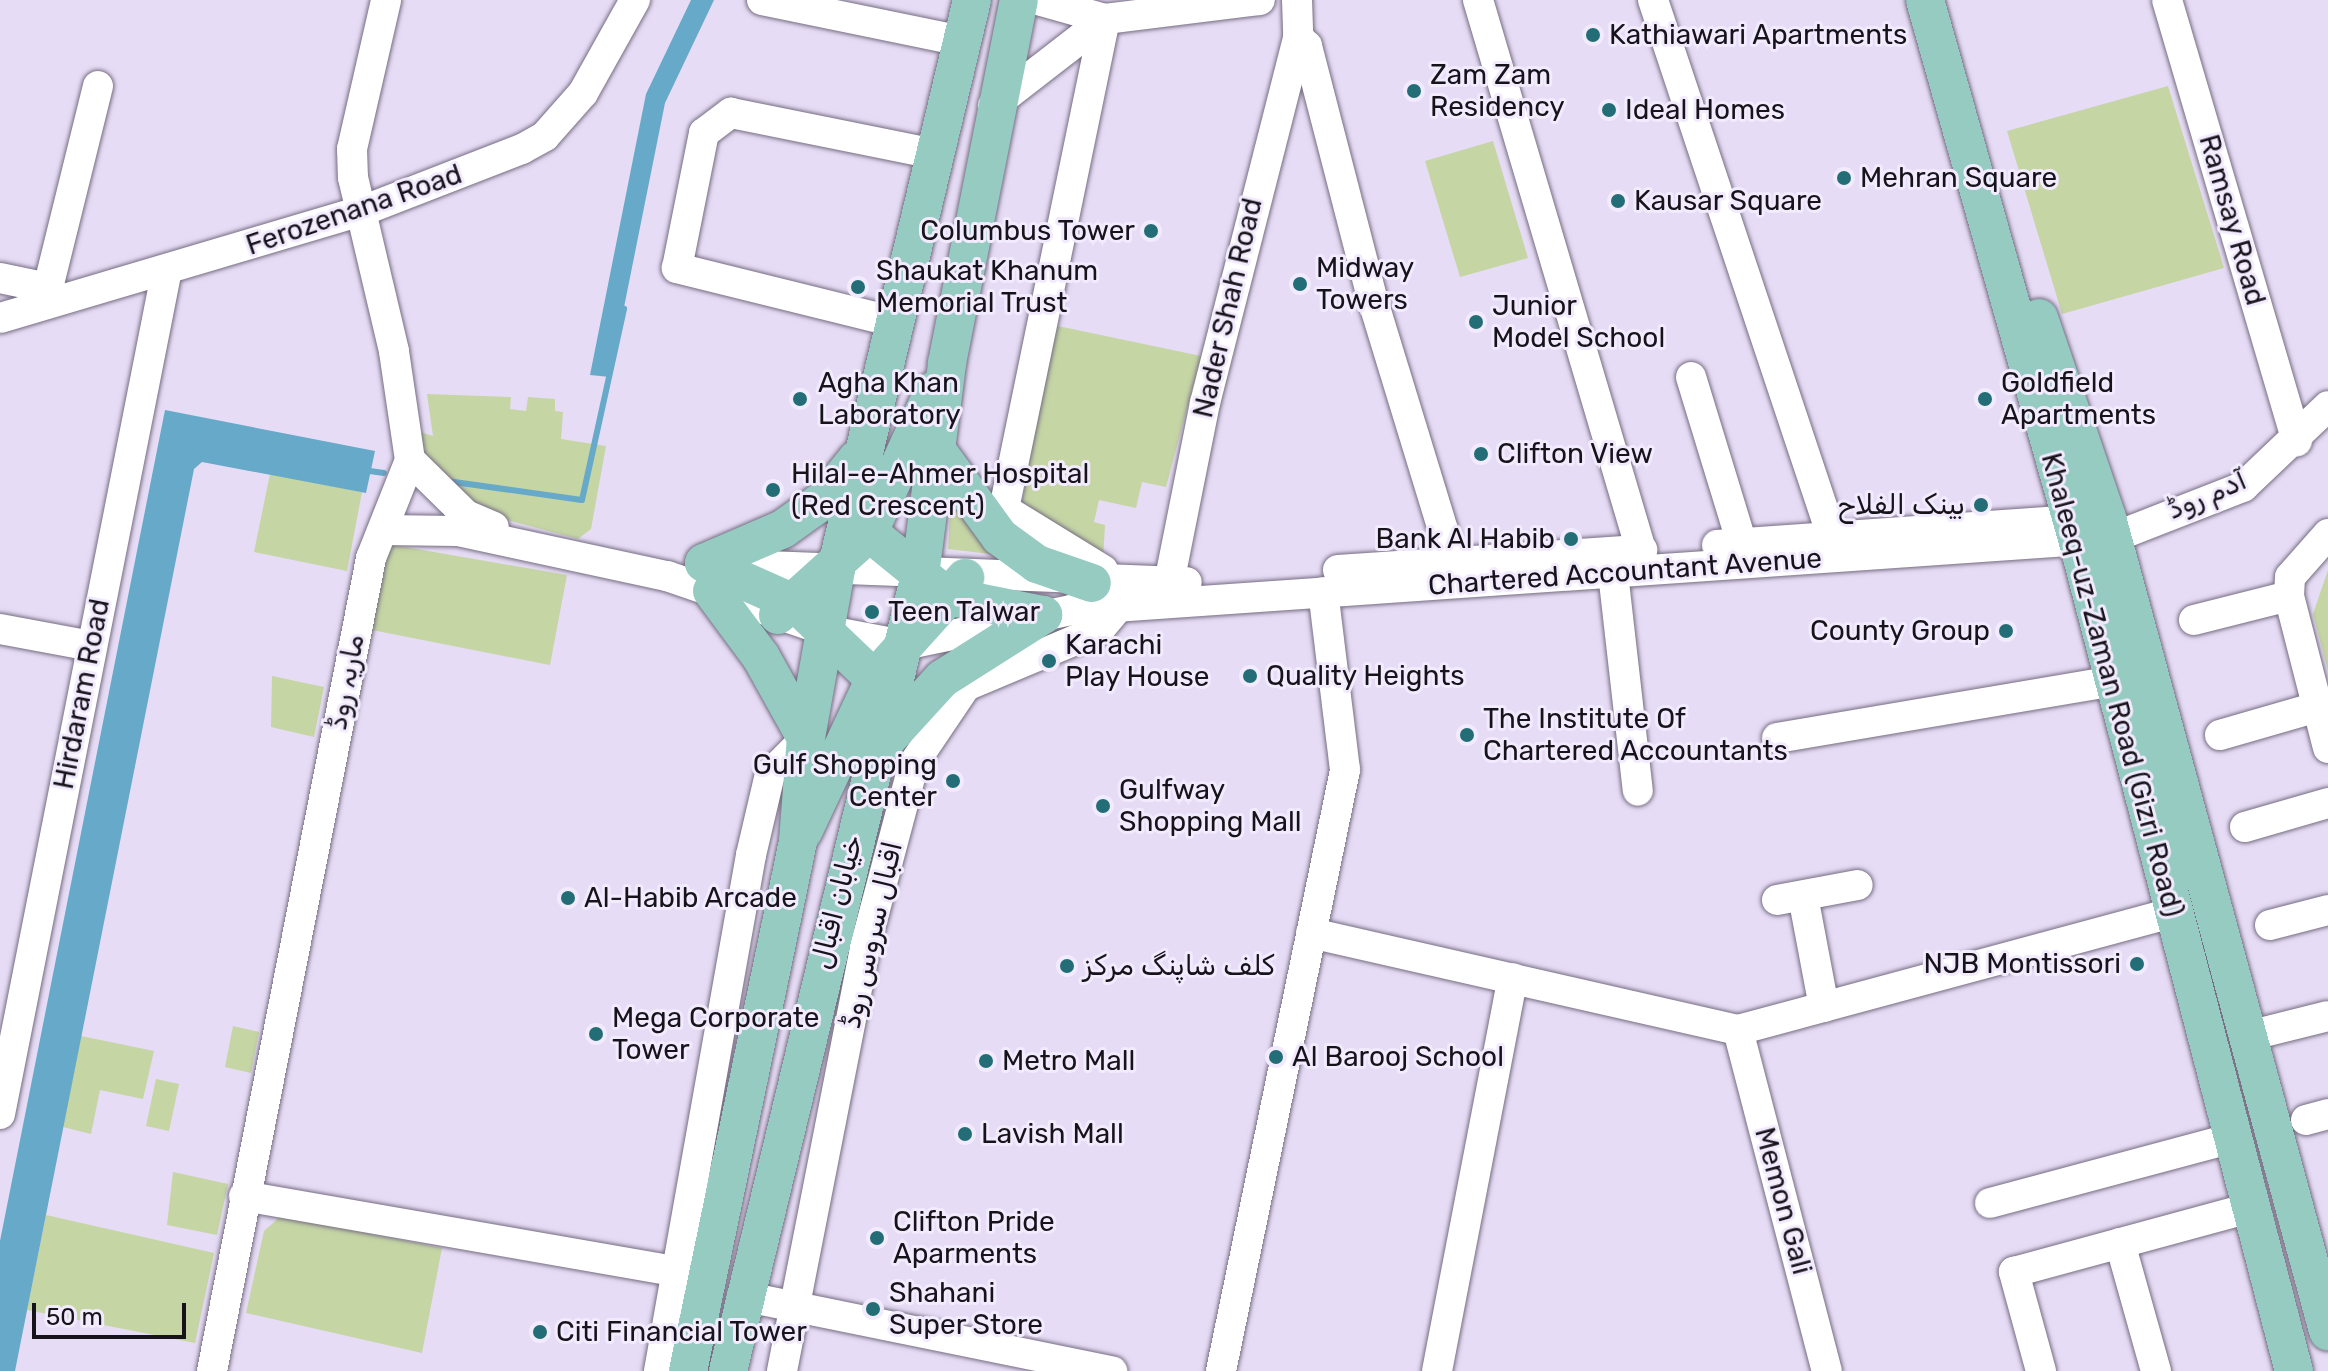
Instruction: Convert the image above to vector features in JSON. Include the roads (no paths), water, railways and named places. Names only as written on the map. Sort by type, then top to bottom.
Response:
[{"type":"main road","points":[[858,525],[864,450],[972,0]]},
{"type":"main road","points":[[904,645],[944,583],[938,452],[947,363],[993,106],[1019,0]]},
{"type":"main road","name":"Khaleeq-uz-Zaman Road (Gizri Road)","points":[[1925,0],[2248,1036],[2328,1331]]},
{"type":"main road","name":"Khaleeq-uz-Zaman Road (Gizri Road)","points":[[1946,0],[2040,322],[2092,530],[2113,681],[2171,913],[2294,1371]]},
{"type":"main road","points":[[858,525],[947,363]]},
{"type":"main road","points":[[708,577],[803,515],[864,450]]},
{"type":"main road","points":[[938,452],[1037,564],[1105,595]]},
{"type":"main road","points":[[858,525],[944,583],[1043,615]]},
{"type":"main road","name":"خیابان اقبال","points":[[688,1371],[798,841],[806,738],[836,570],[858,525]]},
{"type":"main road","points":[[787,609],[836,570]]},
{"type":"main road","points":[[708,577],[787,609],[824,630],[882,686],[798,841]]},
{"type":"main road","points":[[708,577],[761,657],[806,738]]},
{"type":"main road","points":[[872,756],[942,679],[1043,615]]},
{"type":"main road","name":"خیابان اقبال","points":[[728,1371],[742,1296],[872,756],[882,686],[904,645]]},
{"type":"main road","points":[[2246,1196],[2284,1170]]},
{"type":"street","points":[[386,0],[352,149],[410,460],[430,505],[458,531]]},
{"type":"street","name":"Ferozenana Road","points":[[0,318],[53,294],[166,274],[362,211],[545,136],[612,49],[635,0]]},
{"type":"street","points":[[762,0],[962,41]]},
{"type":"street","points":[[1038,0],[1105,19],[1260,0]]},
{"type":"street","points":[[1297,0],[1298,37],[1307,46],[1453,562]]},
{"type":"street","points":[[1478,0],[1641,550]]},
{"type":"street","points":[[1653,0],[1832,536]]},
{"type":"street","name":"Ramsay Road","points":[[2167,0],[2297,441]]},
{"type":"street","points":[[993,106],[1105,19]]},
{"type":"street","points":[[1105,19],[1002,523],[1073,559],[1106,571],[1171,586]]},
{"type":"street","name":"Nader Shah Road","points":[[1171,586],[1286,63],[1298,37]]},
{"type":"street","points":[[0,278],[53,294],[98,86]]},
{"type":"street","points":[[895,322],[677,268],[704,133],[731,113],[935,154]]},
{"type":"street","name":"Hirdaram Road","points":[[0,1114],[166,274]]},
{"type":"street","points":[[1691,377],[1742,544]]},
{"type":"street","name":"آدم روڈ","points":[[2092,530],[2154,517],[2243,487],[2297,441],[2328,406]]},
{"type":"street","points":[[410,460],[466,515],[497,528],[708,577]]},
{"type":"street","name":"ماریہ روڈ","points":[[212,1371],[371,558],[410,460]]},
{"type":"street","points":[[383,530],[458,531],[708,577],[836,570],[944,583],[1105,595]]},
{"type":"street","name":"Chartered Accountant Avenue","points":[[1171,586],[1453,562],[1832,536],[2092,530]]},
{"type":"street","name":"Chartered Accountant Avenue","points":[[1171,586],[1323,592],[1613,573],[2092,530]]},
{"type":"street","points":[[2328,534],[2290,577],[2289,596],[2328,748]]},
{"type":"street","points":[[1613,573],[1638,791]]},
{"type":"street","points":[[824,630],[904,645],[953,641],[1105,595],[1171,586]]},
{"type":"street","points":[[1221,1371],[1345,770],[1323,592]]},
{"type":"street","name":"اقبال سروس روڈ","points":[[782,1371],[865,947],[925,740],[966,686],[1099,630],[1105,595]]},
{"type":"street","points":[[2194,620],[2289,596]]},
{"type":"street","points":[[0,629],[91,646]]},
{"type":"street","points":[[1777,738],[2113,681]]},
{"type":"street","points":[[2220,735],[2317,707]]},
{"type":"street","points":[[659,1371],[770,774],[806,738]]},
{"type":"street","points":[[2245,827],[2328,803]]},
{"type":"street","points":[[1824,1007],[1790,898],[1858,885]]},
{"type":"street","points":[[2270,925],[2328,910]]},
{"type":"street","points":[[1311,933],[1738,1030],[2171,913]]},
{"type":"street","points":[[1437,1371],[1513,978]]},
{"type":"street","points":[[2248,1036],[2328,1016]]},
{"type":"street","name":"Memon Gali","points":[[1738,1030],[1827,1371]]},
{"type":"street","points":[[1990,1203],[2232,1138]]},
{"type":"street","points":[[244,1196],[678,1272]]},
{"type":"street","points":[[2041,1371],[2014,1272],[2120,1243],[2246,1196]]},
{"type":"street","points":[[2120,1243],[2156,1371]]},
{"type":"street","points":[[742,1296],[1112,1371]]},
{"type":"water","points":[[691,0],[714,0],[665,103],[610,377],[590,375],[646,94]]},
{"type":"water","points":[[165,410],[375,451],[366,493],[202,462],[194,469],[15,1371],[0,1371],[0,1241]]},
{"type":"waterway","points":[[447,481],[582,500],[624,309]]},
{"type":"waterway","points":[[363,470],[384,473]]},
{"type":"place","name":"Kathiawari Apartments","points":[[1593,35]]},
{"type":"place","name":"Zam Zam Residency","points":[[1414,91]]},
{"type":"place","name":"Ideal Homes","points":[[1609,110]]},
{"type":"place","name":"Mehran Square","points":[[1844,178]]},
{"type":"place","name":"Kausar Square","points":[[1618,201]]},
{"type":"place","name":"Columbus Tower","points":[[1151,231]]},
{"type":"place","name":"Midway Towers","points":[[1300,284]]},
{"type":"place","name":"Shaukat Khanum Memorial Trust","points":[[858,287]]},
{"type":"place","name":"Junior Model School","points":[[1476,322]]},
{"type":"place","name":"Agha Khan Laboratory","points":[[800,399]]},
{"type":"place","name":"Goldfield Apartments","points":[[1985,399]]},
{"type":"place","name":"Clifton View","points":[[1481,454]]},
{"type":"place","name":"Hilal-e-Ahmer Hospital (Red Crescent)","points":[[773,490]]},
{"type":"place","name":"بینک الفلاح","points":[[1981,505]]},
{"type":"place","name":"Bank Al Habib","points":[[1571,539]]},
{"type":"place","name":"Teen Talwar","points":[[872,612]]},
{"type":"place","name":"County Group","points":[[2006,631]]},
{"type":"place","name":"Karachi Play House","points":[[1049,661]]},
{"type":"place","name":"Quality Heights","points":[[1250,676]]},
{"type":"place","name":"The Institute Of Chartered Accountants","points":[[1467,735]]},
{"type":"place","name":"Gulf Shopping Center","points":[[953,781]]},
{"type":"place","name":"Gulfway Shopping Mall","points":[[1103,806]]},
{"type":"place","name":"Al-Habib Arcade","points":[[568,898]]},
{"type":"place","name":"NJB Montissori","points":[[2137,964]]},
{"type":"place","name":"کلف شاپنگ مرکز","points":[[1067,966]]},
{"type":"place","name":"Mega Corporate Tower","points":[[596,1034]]},
{"type":"place","name":"Al Barooj School","points":[[1276,1057]]},
{"type":"place","name":"Metro Mall","points":[[986,1061]]},
{"type":"place","name":"Lavish Mall","points":[[965,1134]]},
{"type":"place","name":"Clifton Pride Aparments","points":[[877,1238]]},
{"type":"place","name":"Shahani Super Store","points":[[873,1309]]},
{"type":"place","name":"Citi Financial Tower","points":[[540,1332]]}]
